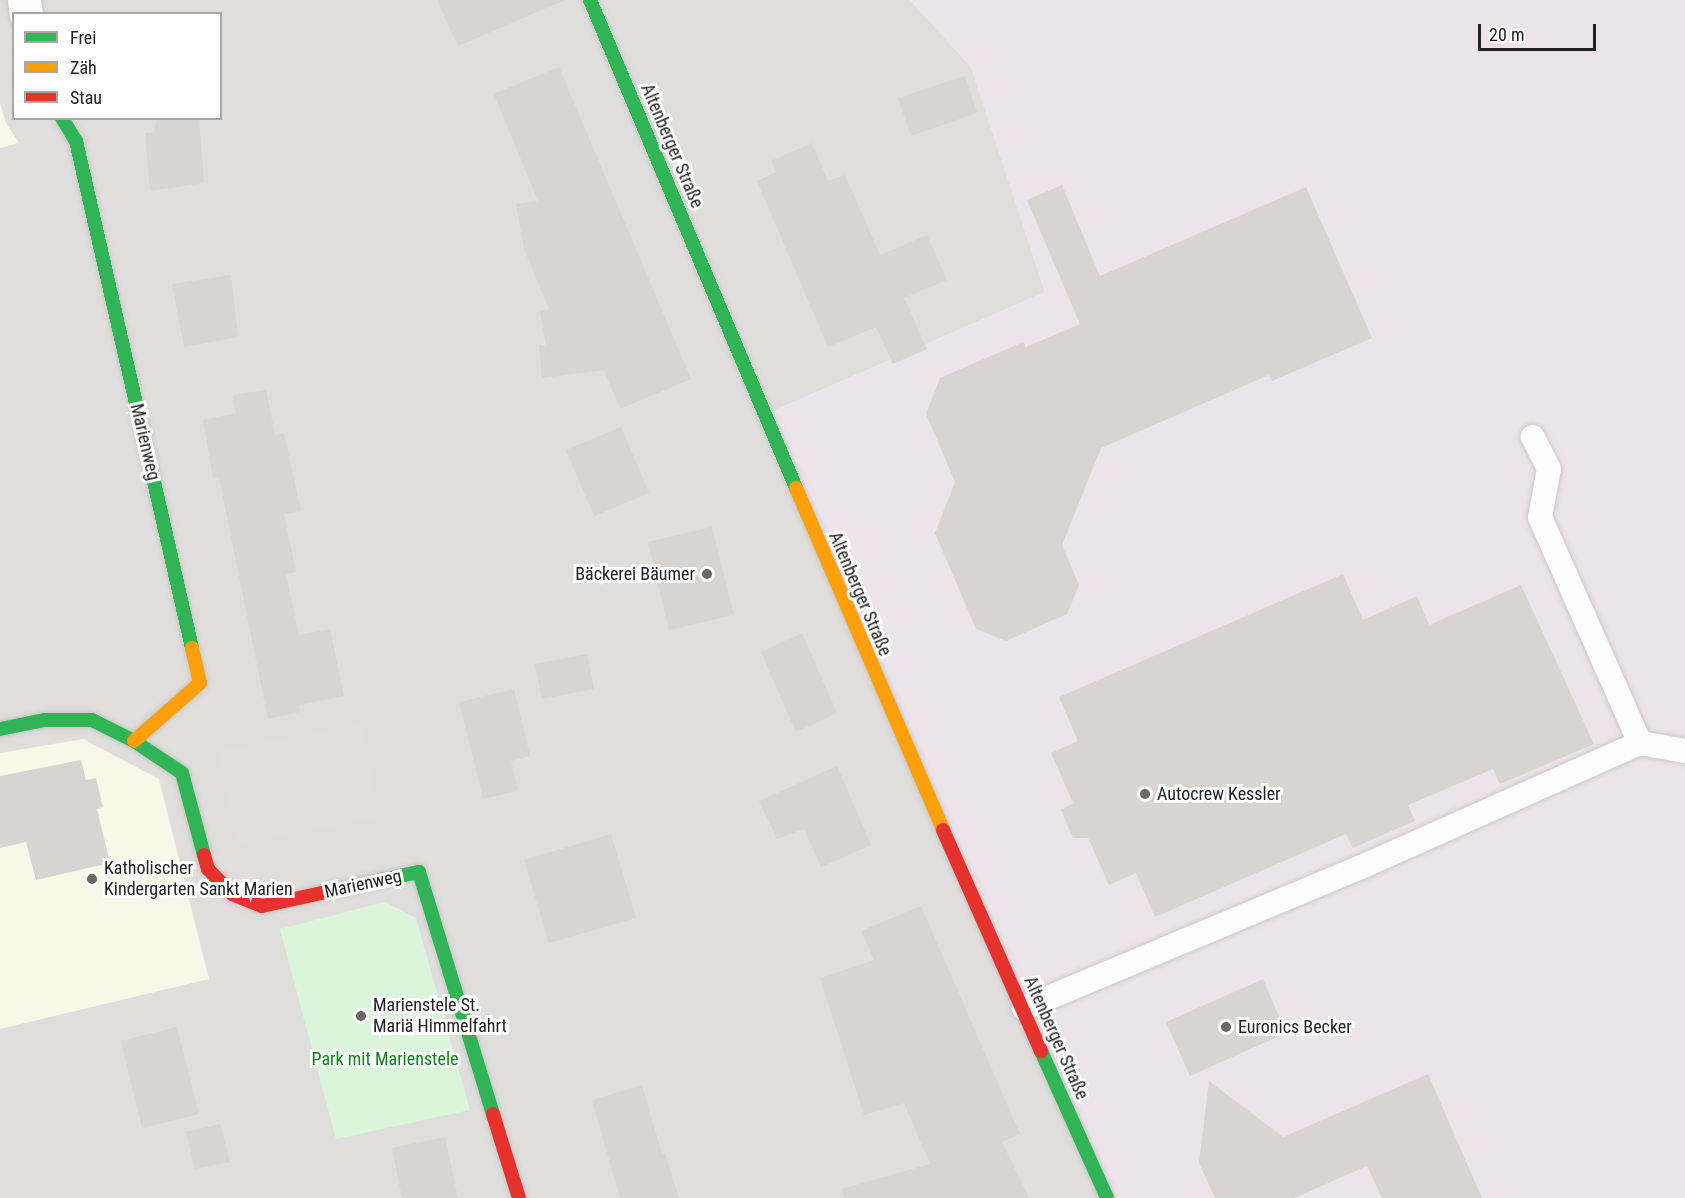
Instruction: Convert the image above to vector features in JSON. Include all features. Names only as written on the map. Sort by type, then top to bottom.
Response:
[{"type":"street","name":"Altenberger Straße","points":[[590,0],[895,722],[1107,1198]]},
{"type":"street","name":"Marienweg","points":[[63,120],[76,141],[200,683],[134,741]]},
{"type":"street","name":"Marienweg","points":[[0,729],[45,720],[92,720],[134,741],[182,773],[208,869],[232,894],[262,906],[419,872],[519,1198]]},
{"type":"lane","points":[[1533,437],[1549,469],[1540,517],[1640,743]]},
{"type":"lane","points":[[1024,1008],[1359,868],[1640,743],[1685,751]]},
{"type":"shaded area","points":[[0,0],[910,0],[971,67],[1045,292],[771,412],[1111,1198],[0,1198]]},
{"type":"shaded area","points":[[910,0],[1685,0],[1685,1198],[1111,1198],[771,412],[1045,292],[971,67]]},
{"type":"shaded area","points":[[0,103],[6,123],[19,143],[0,148]]},
{"type":"shaded area","points":[[362,724],[379,818],[236,844],[219,751]]},
{"type":"shaded area","name":"Katholischer Kindergarten Sankt Marien","points":[[83,739],[159,779],[209,979],[0,1029],[0,753]]},
{"type":"green space","name":"Park mit Marienstele","points":[[385,902],[416,918],[470,1110],[336,1139],[280,929]]},
{"type":"building","points":[[437,0],[565,0],[458,46]]},
{"type":"building","points":[[559,67],[691,379],[620,409],[604,370],[542,378],[539,345],[546,345],[540,311],[549,309],[524,249],[516,204],[538,201],[494,94]]},
{"type":"building","points":[[965,76],[977,113],[911,136],[898,98]]},
{"type":"building","points":[[157,120],[199,120],[204,183],[150,191],[145,133],[154,132]]},
{"type":"building","points":[[812,143],[828,181],[845,175],[880,255],[927,235],[947,280],[904,298],[927,349],[893,364],[876,327],[828,347],[757,181],[776,172],[771,161]]},
{"type":"building","points":[[1062,185],[1100,276],[1306,187],[1372,338],[1272,381],[1269,375],[1101,448],[1062,545],[1079,585],[1067,614],[1006,641],[976,629],[935,533],[955,482],[926,414],[940,378],[1023,342],[1026,347],[1080,324],[1027,200]]},
{"type":"building","points":[[231,275],[238,337],[184,347],[172,284]]},
{"type":"building","points":[[266,390],[275,435],[284,433],[301,511],[284,514],[296,572],[286,574],[299,635],[330,629],[344,696],[299,705],[300,712],[268,719],[219,477],[213,478],[203,420],[236,413],[232,395]]},
{"type":"building","points":[[621,427],[649,493],[594,516],[566,450]]},
{"type":"building","points":[[712,527],[734,615],[669,630],[648,542]]},
{"type":"building","points":[[1343,574],[1363,620],[1417,596],[1429,625],[1521,585],[1594,744],[1500,784],[1493,769],[1408,805],[1415,821],[1353,848],[1346,834],[1155,917],[1136,873],[1109,885],[1088,838],[1073,838],[1061,810],[1073,803],[1051,753],[1078,741],[1059,697]]},
{"type":"building","points":[[802,633],[837,713],[796,732],[761,652]]},
{"type":"building","points":[[587,654],[594,689],[542,699],[535,664]]},
{"type":"building","points":[[514,689],[530,756],[511,761],[518,791],[483,799],[459,702]]},
{"type":"building","name":"Katholischer Kindergarten Sankt Marien","points":[[81,760],[86,780],[96,778],[103,807],[97,809],[110,863],[36,880],[26,842],[0,848],[0,776]]},
{"type":"building","points":[[837,766],[871,845],[821,867],[804,829],[777,839],[759,801]]},
{"type":"building","points":[[611,834],[636,918],[549,943],[524,860]]},
{"type":"building","points":[[921,906],[1020,1134],[1002,1142],[1029,1198],[844,1198],[842,1189],[930,1164],[904,1103],[864,1115],[820,978],[874,960],[861,931]]},
{"type":"building","name":"Euronics Becker","points":[[1263,979],[1286,1033],[1190,1076],[1166,1022]]},
{"type":"building","points":[[177,1027],[199,1114],[142,1128],[121,1041]]},
{"type":"building","points":[[1428,1074],[1482,1198],[1382,1198],[1367,1166],[1294,1198],[1215,1198],[1199,1163],[1209,1081],[1283,1137]]},
{"type":"building","points":[[642,1085],[662,1154],[665,1153],[679,1198],[620,1198],[592,1100]]},
{"type":"building","points":[[220,1124],[230,1162],[195,1169],[186,1132]]},
{"type":"building","points":[[445,1137],[458,1198],[402,1198],[392,1148]]},
{"type":"traffic: fast","points":[[590,0],[796,488]]},
{"type":"traffic: fast","points":[[63,120],[76,141],[192,648]]},
{"type":"traffic: fast","points":[[0,729],[45,720],[92,720],[134,741],[182,773],[204,855]]},
{"type":"traffic: fast","points":[[381,880],[419,872],[493,1114]]},
{"type":"traffic: fast","points":[[1041,1051],[1107,1198]]},
{"type":"traffic: slow","points":[[796,488],[943,830]]},
{"type":"traffic: slow","points":[[134,741],[200,683],[192,648]]},
{"type":"traffic: jam","points":[[943,830],[1041,1051]]},
{"type":"traffic: jam","points":[[204,855],[208,869],[232,894],[262,906],[381,880]]},
{"type":"traffic: jam","points":[[493,1114],[519,1198]]},
{"type":"place","name":"Bäckerei Bäumer","points":[[707,574]]},
{"type":"place","name":"Autocrew Kessler","points":[[1145,794]]},
{"type":"place","name":"Katholischer Kindergarten Sankt Marien","points":[[92,879]]},
{"type":"place","name":"Marienstele St. Mariä Himmelfahrt","points":[[361,1016]]},
{"type":"place","name":"Euronics Becker","points":[[1226,1027]]}]
